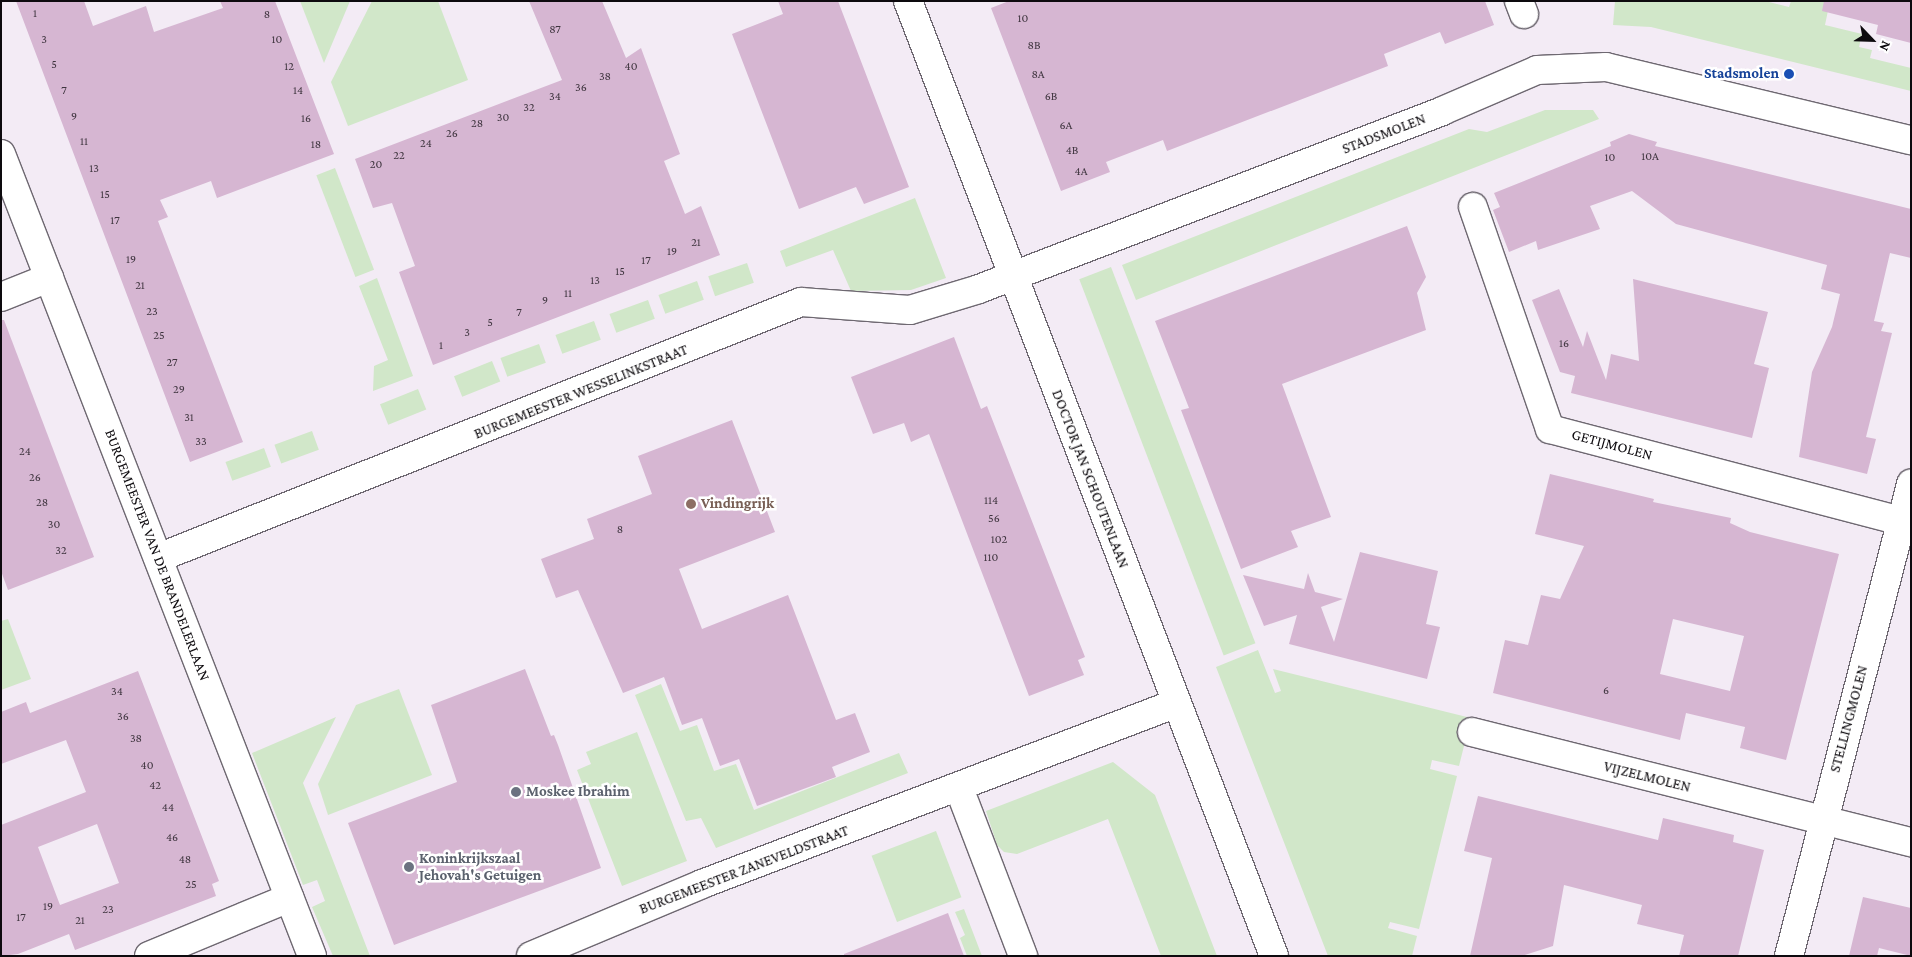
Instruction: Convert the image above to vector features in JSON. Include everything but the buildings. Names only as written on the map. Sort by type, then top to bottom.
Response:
[{"type":"street","name":"DOCTOR JAN SCHOUTENLAAN","points":[[908,1],[1274,956]]},
{"type":"street","name":"STADSMOLEN","points":[[1012,276],[1442,112],[1537,70],[1606,67],[1911,140]]},
{"type":"street","name":"BURGEMEESTER VAN DE BRANDELERLAAN","points":[[1,154],[312,956]]},
{"type":"street","name":"GETIJMOLEN","points":[[1473,207],[1550,428],[1906,523]]},
{"type":"street","name":"BURGEMEESTER WESSELINKSTRAAT","points":[[158,558],[801,302],[910,310],[1012,276]]},
{"type":"street","points":[[1,297],[49,278]]},
{"type":"street","name":"STELLINGMOLEN","points":[[1789,956],[1822,822],[1906,523],[1911,483]]},
{"type":"street","name":"BURGEMEESTER ZANEVELDSTRAAT","points":[[531,956],[702,884],[959,788],[1177,702]]},
{"type":"street","name":"VIJZELMOLEN","points":[[1472,732],[1822,822],[1911,842]]},
{"type":"street","points":[[959,788],[1023,956]]},
{"type":"street","points":[[149,956],[289,898]]},
{"type":"green space","points":[[300,1],[350,1],[324,63]]},
{"type":"green space","points":[[372,1],[438,1],[468,80],[348,126],[331,82]]},
{"type":"green space","points":[[1615,1],[1765,1],[1789,7],[1791,1],[1830,1],[1825,25],[1862,34],[1859,47],[1872,50],[1870,58],[1911,68],[1911,91],[1651,27],[1613,25]]},
{"type":"green space","points":[[1545,110],[1593,110],[1599,119],[1136,300],[1122,265],[1469,129],[1487,132]]},
{"type":"green space","points":[[335,168],[374,270],[355,277],[316,175]]},
{"type":"green space","points":[[915,198],[946,278],[911,290],[851,291],[833,250],[786,267],[780,251]]},
{"type":"green space","points":[[747,263],[754,283],[715,296],[708,276]]},
{"type":"green space","points":[[1111,267],[1255,643],[1224,655],[1079,279]]},
{"type":"green space","points":[[377,278],[413,376],[373,391],[374,366],[388,360],[359,286]]},
{"type":"green space","points":[[697,281],[704,300],[665,314],[658,295]]},
{"type":"green space","points":[[648,300],[655,319],[616,333],[609,314]]},
{"type":"green space","points":[[594,321],[601,340],[562,354],[555,335]]},
{"type":"green space","points":[[539,344],[546,363],[507,377],[500,358]]},
{"type":"green space","points":[[492,361],[500,381],[462,397],[454,376]]},
{"type":"green space","points":[[418,389],[426,409],[388,425],[380,404]]},
{"type":"green space","points":[[312,431],[319,450],[281,463],[274,445]]},
{"type":"green space","points":[[264,448],[271,467],[232,481],[225,462]]},
{"type":"green space","points":[[8,619],[31,679],[1,690],[1,621]]},
{"type":"green space","points":[[1258,650],[1275,693],[1281,691],[1273,669],[1471,718],[1459,766],[1432,760],[1430,769],[1457,776],[1419,929],[1390,922],[1388,928],[1417,936],[1412,956],[1328,956],[1216,667]]},
{"type":"green space","points":[[661,684],[680,731],[697,725],[714,771],[736,764],[754,810],[899,753],[908,773],[716,848],[701,818],[686,821],[635,695]]},
{"type":"green space","points":[[399,689],[432,775],[328,815],[318,784],[356,705]]},
{"type":"green space","points":[[336,717],[303,783],[370,956],[333,956],[312,907],[325,901],[317,880],[303,885],[252,753]]},
{"type":"green space","points":[[637,732],[687,861],[622,886],[577,770],[591,764],[586,752]]},
{"type":"green space","points":[[1113,762],[1155,795],[1217,956],[1161,956],[1108,819],[1017,854],[1004,852],[997,845],[986,811]]},
{"type":"green space","points":[[936,831],[961,897],[897,922],[872,856]]},
{"type":"green space","points":[[964,909],[982,956],[967,956],[960,938],[965,935],[955,912]]},
{"type":"place","name":"Stadsmolen","points":[[1789,74]]},
{"type":"place","name":"Vindingrijk","points":[[691,504]]},
{"type":"place","name":"Moskee Ibrahim","points":[[516,792]]},
{"type":"place","name":"Koninkrijkszaal Jehovah's Getuigen","points":[[409,867]]}]
